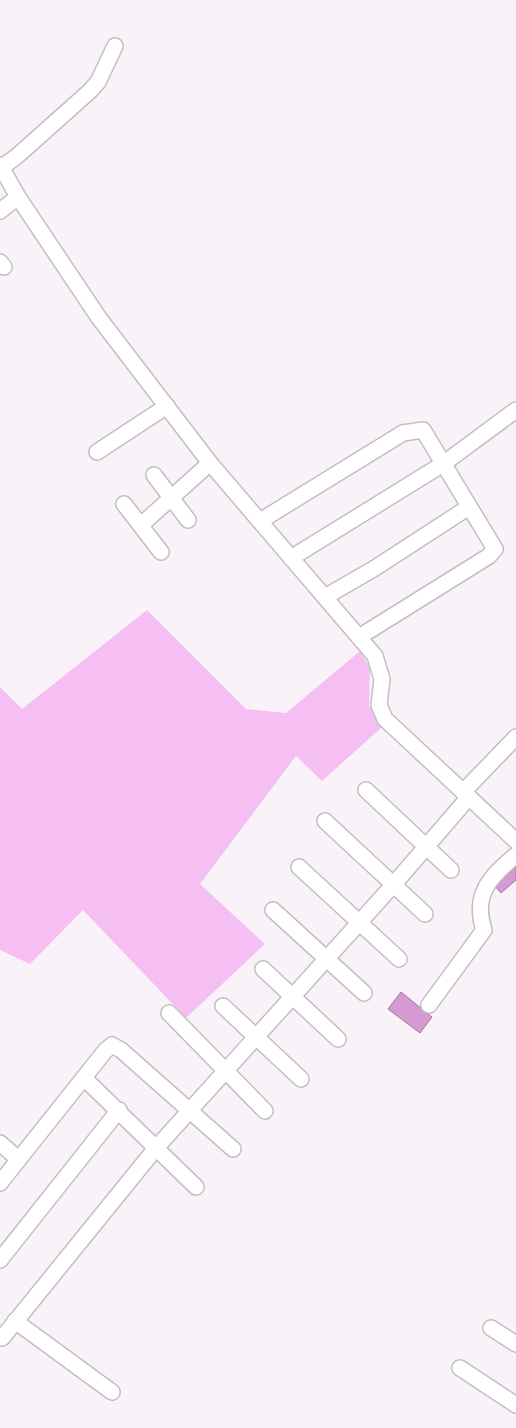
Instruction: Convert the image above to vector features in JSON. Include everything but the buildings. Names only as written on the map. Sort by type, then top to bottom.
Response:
[{"type":"street","points":[[115,46],[98,82],[90,91],[16,157],[1,166],[18,197],[99,318],[210,463],[375,656],[382,679],[379,705],[385,718],[516,841]]},
{"type":"street","points":[[0,211],[18,197]]},
{"type":"street","points":[[97,452],[167,406]]},
{"type":"street","points":[[291,558],[443,464],[516,410]]},
{"type":"street","points":[[260,521],[403,433],[423,430],[495,549],[489,556],[359,637]]},
{"type":"street","points":[[141,525],[210,463]]},
{"type":"street","points":[[154,475],[188,520]]},
{"type":"street","points":[[124,504],[160,552]]},
{"type":"street","points":[[325,596],[375,568],[469,507]]},
{"type":"street","points":[[0,1336],[2,1338],[156,1148],[426,848],[466,794],[516,737]]},
{"type":"street","points":[[366,790],[451,870]]},
{"type":"street","points":[[325,821],[425,914]]},
{"type":"street","points":[[429,1005],[484,930],[481,912],[485,885],[494,873],[516,855]]},
{"type":"street","points":[[299,867],[399,959]]},
{"type":"street","points":[[272,910],[364,993]]},
{"type":"street","points":[[263,969],[338,1039]]},
{"type":"street","points":[[223,1006],[301,1079]]},
{"type":"street","points":[[169,1013],[265,1111]]},
{"type":"street","points":[[0,1182],[108,1048],[116,1046],[233,1149]]},
{"type":"street","points":[[84,1078],[196,1187]]},
{"type":"street","points":[[0,1260],[119,1110]]},
{"type":"street","points":[[0,1143],[18,1158]]},
{"type":"street","points":[[15,1321],[112,1392]]},
{"type":"street","points":[[490,1328],[516,1344]]},
{"type":"street","points":[[460,1368],[516,1405]]},
{"type":"shaded area","points":[[147,610],[246,709],[286,713],[360,651],[370,668],[369,706],[382,727],[322,781],[296,756],[200,884],[265,944],[186,1018],[83,910],[30,964],[0,950],[0,687],[22,709]]},
{"type":"shaded area","points":[[516,862],[516,880],[501,893],[492,883]]},
{"type":"shaded area","points":[[401,992],[432,1017],[420,1033],[388,1009]]}]
